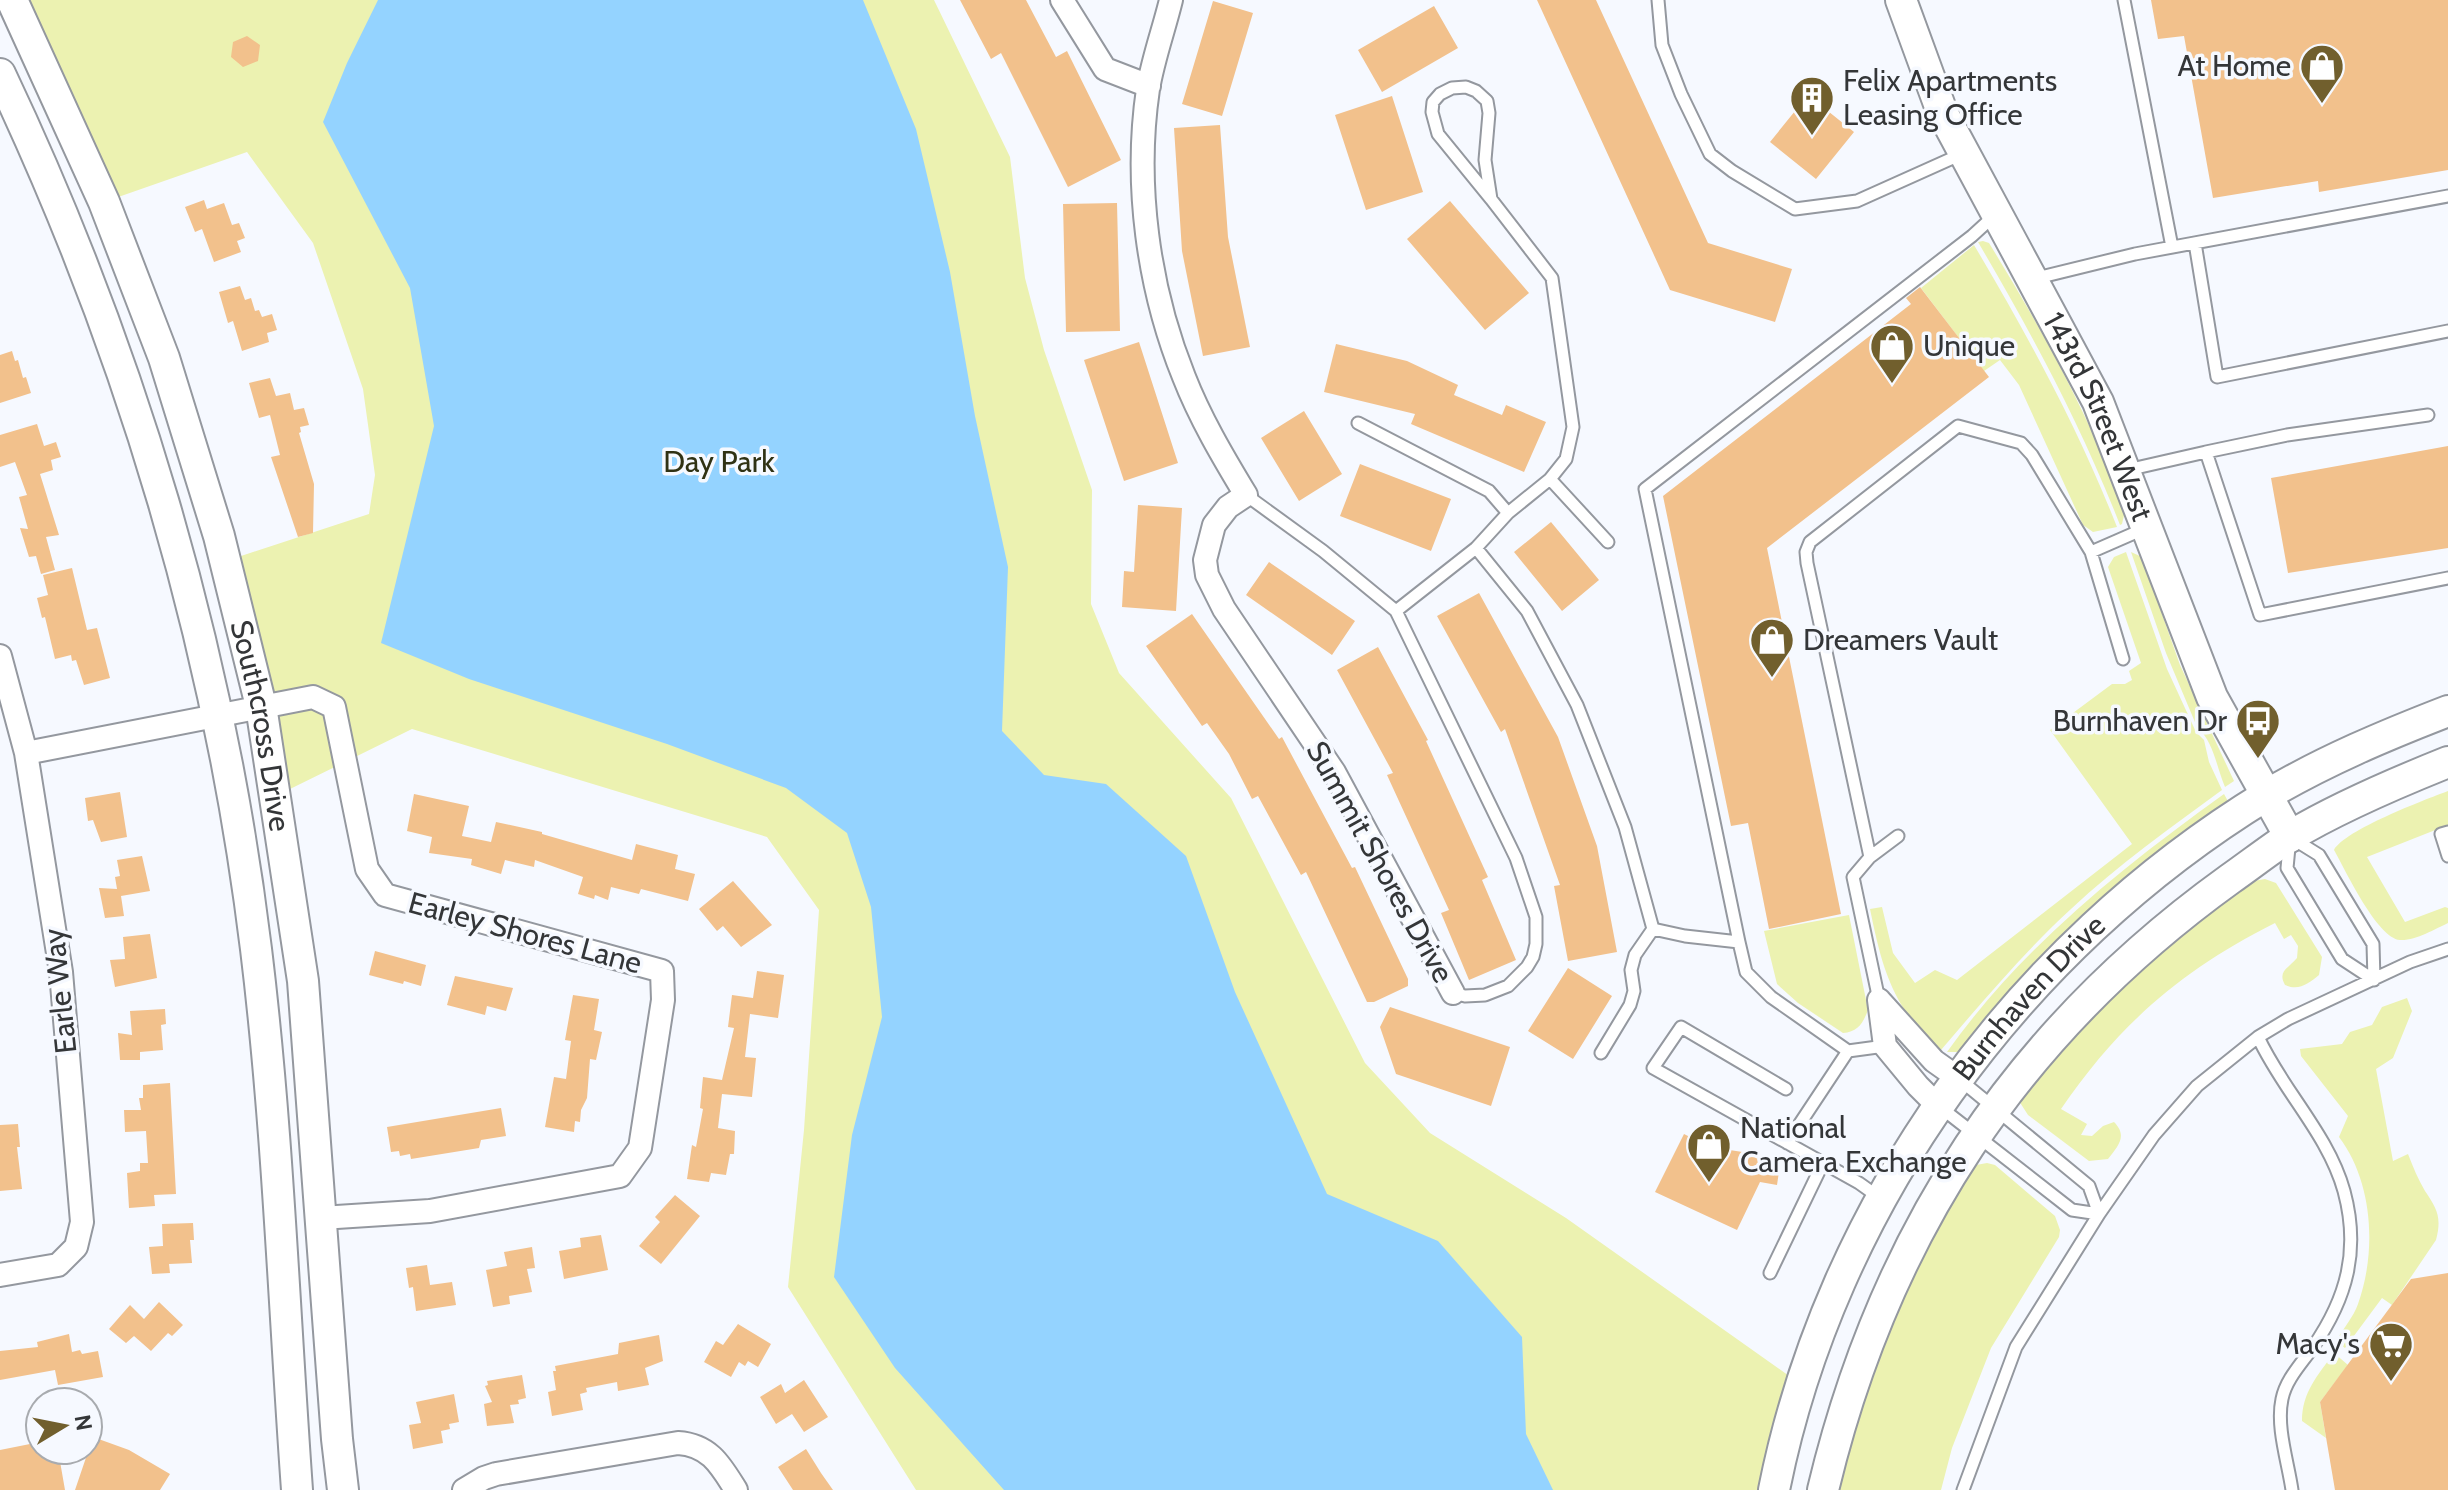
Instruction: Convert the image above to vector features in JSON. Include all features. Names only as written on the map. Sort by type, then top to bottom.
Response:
[{"type":"street","name":"Southcross Drive","points":[[12,0],[104,202],[164,358],[219,536],[261,706],[303,981],[343,1490]]},
{"type":"street","points":[[1062,0],[1105,69],[1149,86]]},
{"type":"street","name":"Summit Shores Drive","points":[[1171,0],[1149,86],[1143,162],[1152,268],[1184,377],[1210,434],[1246,495],[1228,507],[1214,525],[1205,560],[1207,575],[1224,609],[1334,772],[1453,993]]},
{"type":"street","name":"143rd Street West","points":[[1901,0],[1942,112],[2098,402],[2212,697],[2290,837]]},
{"type":"street","name":"Southcross Drive","points":[[0,74],[81,259],[142,428],[193,604],[218,714],[256,947],[268,1065],[297,1490]]},
{"type":"street","name":"Earle Way","points":[[0,656],[26,753],[61,972],[82,1222],[76,1247],[58,1265],[0,1275]]},
{"type":"street","name":"Earley Shores Lane","points":[[26,753],[313,697],[334,707],[367,869],[385,895],[662,971],[663,1000],[640,1148],[620,1176],[430,1211],[321,1218]]},
{"type":"street","name":"Burnhaven Drive","points":[[1774,1490],[1805,1372],[1840,1283],[1881,1198],[1958,1078],[1994,1030],[2039,980],[2103,918],[2180,855],[2267,796],[2380,739],[2448,711]]},
{"type":"street","name":"Burnhaven Drive","points":[[1823,1490],[1850,1388],[1900,1264],[1943,1184],[2030,1061],[2134,954],[2171,923],[2290,837],[2413,775],[2448,762]]},
{"type":"street","points":[[1879,1000],[1934,1061],[1958,1078]]},
{"type":"street","points":[[1879,1000],[1885,1046],[1939,1107]]},
{"type":"street","points":[[464,1490],[496,1474],[678,1443],[694,1445],[712,1455],[736,1490]]},
{"type":"lane","points":[[1658,0],[1662,45],[1710,154],[1795,209],[1857,201],[1964,153]]},
{"type":"lane","points":[[2124,0],[2172,247]]},
{"type":"lane","points":[[1396,611],[1476,548],[1508,513],[1550,479],[1566,459],[1573,427],[1552,278],[1438,134],[1433,124],[1433,102],[1452,88],[1466,87],[1487,101],[1489,113],[1485,160],[1491,199]]},
{"type":"lane","points":[[2032,279],[2172,247],[2448,196]]},
{"type":"lane","points":[[1885,1046],[1848,1051],[1771,997],[1746,972],[1645,489],[1997,214]]},
{"type":"lane","points":[[2195,243],[2217,377],[2448,331]]},
{"type":"lane","points":[[2124,470],[2287,435],[2428,415]]},
{"type":"lane","points":[[1358,423],[1489,491],[1508,513]]},
{"type":"lane","points":[[1870,857],[1806,552],[1810,542],[1958,426],[2021,443],[2032,455],[2091,552],[2123,659]]},
{"type":"lane","points":[[2206,452],[2260,615],[2448,578]]},
{"type":"lane","points":[[1550,479],[1608,542]]},
{"type":"lane","name":"Summit Shores Drive","points":[[1246,495],[1323,551],[1396,611],[1516,858],[1536,917],[1536,944],[1527,967],[1508,986],[1485,995],[1453,993]]},
{"type":"lane","points":[[2091,552],[2147,528]]},
{"type":"lane","points":[[1476,548],[1527,611],[1577,705],[1625,827],[1653,929]]},
{"type":"lane","points":[[2448,832],[2441,834],[2448,856]]},
{"type":"lane","points":[[1879,1000],[1853,877],[1870,857],[1898,836]]},
{"type":"lane","points":[[2290,837],[2319,855],[2373,944],[2374,980],[2342,959],[2287,868],[2290,837]]},
{"type":"lane","points":[[1653,929],[1739,942]]},
{"type":"lane","points":[[1601,1053],[1630,1005],[1634,991],[1631,970],[1635,955],[1653,929]]},
{"type":"lane","points":[[1963,1490],[2016,1347],[2099,1214],[2154,1135],[2189,1095],[2258,1037],[2323,1001],[2448,949]]},
{"type":"lane","points":[[1786,1089],[1681,1027],[1653,1068],[1881,1198]]},
{"type":"lane","points":[[2258,1037],[2272,1066],[2319,1133],[2334,1161],[2344,1192],[2353,1249],[2346,1286],[2324,1332],[2286,1385],[2281,1402],[2292,1490]]},
{"type":"lane","points":[[1787,1143],[1848,1051]]},
{"type":"lane","points":[[1958,1078],[2089,1186],[2099,1214]]},
{"type":"lane","points":[[1939,1107],[2072,1210],[2099,1214]]},
{"type":"lane","points":[[1770,1273],[1823,1163]]},
{"type":"green space","name":"Day Park","points":[[12,0],[934,0],[1010,157],[1025,278],[1044,350],[1092,490],[1091,604],[1119,673],[1231,798],[1365,1063],[1430,1133],[1566,1218],[1792,1378],[1762,1490],[916,1490],[788,1287],[804,1130],[819,910],[767,837],[412,729],[288,790],[238,557],[369,514],[375,475],[363,389],[313,243],[247,152],[104,202]]},
{"type":"green space","points":[[1978,242],[1989,243],[2009,275],[2081,408],[2125,511],[2120,525],[2055,380]]},
{"type":"green space","points":[[1974,245],[2051,383],[2117,527],[2093,532],[2083,525],[2019,385],[2000,360],[1984,371],[1921,288]]},
{"type":"green space","points":[[2126,552],[2167,669],[2196,732],[2204,740],[2209,762],[2222,790],[2126,862],[2071,909],[2020,960],[1941,1050],[1911,1019],[1892,987],[1879,950],[1870,909],[1882,907],[1893,953],[1915,983],[1935,970],[1957,980],[2132,844],[2050,730],[2112,684],[2125,684],[2132,680],[2129,671],[2141,663],[2108,567],[2114,557]]},
{"type":"green space","points":[[2131,552],[2142,557],[2180,665],[2234,781],[2225,787],[2211,747],[2197,727],[2166,653]]},
{"type":"green space","points":[[2448,791],[2448,825],[2367,857],[2405,922],[2448,908],[2448,923],[2418,937],[2400,940],[2391,936],[2372,916],[2334,850],[2341,842],[2369,825]]},
{"type":"green space","points":[[2224,794],[2229,803],[2016,987],[1964,1048],[1947,1052],[2007,978],[2040,944],[2111,881]]},
{"type":"green space","points":[[2265,879],[2276,883],[2322,957],[2319,975],[2299,987],[2285,985],[2283,973],[2297,958],[2298,946],[2291,935],[2284,939],[2275,923],[2211,960],[2155,1001],[2106,1050],[2061,1109],[2087,1124],[2081,1135],[2092,1136],[2103,1126],[2114,1122],[2121,1136],[2108,1159],[2089,1161],[2028,1115],[2019,1101],[2023,1093],[2122,983],[2248,882]]},
{"type":"green space","points":[[1849,915],[1868,1010],[1859,1026],[1843,1033],[1798,1003],[1777,984],[1764,931]]},
{"type":"green space","points":[[2407,998],[2412,1011],[2393,1058],[2376,1069],[2393,1161],[2408,1154],[2435,1208],[2438,1232],[2436,1240],[2392,1305],[2382,1298],[2345,1348],[2336,1341],[2356,1309],[2368,1262],[2365,1196],[2359,1175],[2339,1137],[2348,1116],[2301,1056],[2300,1049],[2342,1044],[2350,1032],[2372,1025],[2382,1007]]},
{"type":"green space","points":[[1976,1165],[1995,1165],[2055,1216],[2059,1237],[1991,1348],[1952,1448],[1941,1490],[1837,1490],[1860,1401],[1919,1257],[1968,1172]]},
{"type":"green space","points":[[2334,1353],[2348,1365],[2320,1402],[2326,1438],[2302,1421],[2312,1384]]},
{"type":"water","name":"Day Park","points":[[378,0],[863,0],[916,129],[950,272],[975,416],[1008,567],[1002,731],[1044,775],[1106,784],[1186,856],[1235,992],[1327,1194],[1438,1241],[1522,1337],[1526,1434],[1553,1490],[1004,1490],[895,1368],[834,1277],[852,1135],[882,1017],[871,907],[847,833],[786,788],[667,744],[469,679],[381,643],[434,426],[410,288],[323,122]]},
{"type":"building","points":[[960,0],[1026,0],[1056,57],[1067,51],[1121,160],[1068,187],[1001,53],[991,59]]},
{"type":"building","points":[[1537,0],[1596,0],[1708,243],[1792,269],[1775,322],[1670,290]]},
{"type":"building","name":"At Home","points":[[2151,0],[2448,0],[2448,170],[2319,192],[2318,181],[2213,198],[2184,36],[2158,39]]},
{"type":"building","points":[[1213,1],[1253,13],[1222,116],[1182,104]]},
{"type":"building","points":[[1434,6],[1458,48],[1382,92],[1358,50]]},
{"type":"building","points":[[247,36],[260,45],[258,61],[243,67],[231,57],[233,42]]},
{"type":"building","name":"Felix Apartments Leasing Office","points":[[1808,95],[1854,132],[1816,179],[1770,142]]},
{"type":"building","points":[[1392,96],[1423,192],[1366,210],[1335,115]]},
{"type":"building","points":[[1220,125],[1228,237],[1250,347],[1203,356],[1182,251],[1174,128]]},
{"type":"building","points":[[204,200],[207,209],[224,203],[232,225],[239,223],[245,238],[237,241],[241,252],[214,262],[202,229],[195,232],[185,207]]},
{"type":"building","points":[[1450,201],[1529,293],[1485,330],[1407,239]]},
{"type":"building","points":[[1117,203],[1120,331],[1066,332],[1063,204]]},
{"type":"building","points":[[240,286],[245,300],[251,298],[255,311],[259,310],[262,317],[272,314],[277,330],[267,333],[269,342],[242,351],[233,321],[228,323],[219,292]]},
{"type":"building","points":[[1920,287],[1989,377],[1767,548],[1841,914],[1769,929],[1748,823],[1731,826],[1663,496],[1911,304],[1906,298]]},
{"type":"building","points":[[1139,342],[1178,463],[1124,481],[1084,360]]},
{"type":"building","points":[[1336,344],[1407,361],[1458,385],[1454,395],[1502,415],[1506,405],[1546,422],[1524,472],[1411,424],[1415,414],[1324,392]]},
{"type":"building","points":[[12,351],[31,393],[0,403],[0,355]]},
{"type":"building","points":[[270,378],[276,396],[290,393],[294,410],[304,408],[309,425],[300,427],[299,433],[314,484],[313,533],[298,537],[271,457],[280,455],[270,415],[259,418],[249,383]]},
{"type":"building","points":[[1304,411],[1342,474],[1299,501],[1261,438]]},
{"type":"building","points":[[37,424],[44,446],[56,442],[61,457],[51,460],[53,470],[40,474],[59,535],[46,537],[55,570],[41,574],[36,556],[29,557],[20,528],[28,529],[19,497],[27,495],[15,462],[0,467],[0,435]]},
{"type":"building","points":[[2448,446],[2448,548],[2288,573],[2271,478]]},
{"type":"building","points":[[1360,464],[1451,499],[1431,551],[1340,516]]},
{"type":"building","points":[[1138,505],[1182,508],[1176,611],[1122,607],[1124,571],[1134,572]]},
{"type":"building","points":[[1551,522],[1599,580],[1562,611],[1514,552]]},
{"type":"building","points":[[1269,562],[1355,621],[1332,655],[1246,595]]},
{"type":"building","points":[[72,568],[87,630],[97,628],[110,678],[84,685],[76,660],[72,661],[71,655],[55,659],[37,598],[48,595],[43,575]]},
{"type":"building","points":[[1479,593],[1558,737],[1597,846],[1617,952],[1568,961],[1554,886],[1560,885],[1505,729],[1501,732],[1437,616]]},
{"type":"building","points":[[1192,614],[1279,739],[1282,737],[1352,868],[1355,867],[1408,979],[1408,986],[1374,1002],[1367,1002],[1306,872],[1301,875],[1258,796],[1252,799],[1229,754],[1207,723],[1202,726],[1146,646]]},
{"type":"building","points":[[1378,647],[1428,740],[1488,877],[1482,880],[1516,960],[1469,980],[1441,913],[1449,910],[1387,775],[1393,773],[1337,670]]},
{"type":"building","points":[[120,792],[127,837],[101,842],[93,820],[88,821],[85,798]]},
{"type":"building","points":[[414,794],[469,806],[462,836],[491,842],[496,822],[542,832],[632,860],[636,844],[678,855],[675,869],[695,874],[688,901],[641,889],[639,894],[611,887],[608,900],[595,895],[594,899],[578,894],[583,877],[535,860],[534,867],[505,860],[501,874],[471,865],[472,859],[429,853],[432,837],[407,831]]},
{"type":"building","points":[[142,856],[150,891],[121,896],[124,916],[105,918],[99,888],[117,889],[115,877],[120,876],[117,860]]},
{"type":"building","points":[[733,881],[772,925],[741,947],[723,926],[717,931],[699,909]]},
{"type":"building","points":[[150,934],[157,978],[115,987],[110,960],[125,959],[123,937]]},
{"type":"building","points":[[375,951],[426,965],[421,986],[369,975]]},
{"type":"building","points":[[1568,968],[1612,996],[1573,1059],[1528,1031]]},
{"type":"building","points":[[757,971],[784,975],[778,1018],[750,1014],[745,1057],[756,1058],[752,1097],[722,1094],[718,1128],[735,1131],[734,1154],[730,1154],[726,1175],[711,1173],[709,1182],[687,1179],[692,1145],[696,1147],[703,1109],[700,1108],[703,1077],[722,1080],[734,1028],[728,1027],[732,995],[753,998]]},
{"type":"building","points":[[455,976],[513,988],[506,1011],[487,1006],[485,1015],[447,1005]]},
{"type":"building","points":[[573,995],[599,999],[594,1030],[602,1032],[596,1060],[590,1059],[587,1098],[580,1122],[575,1121],[574,1132],[545,1127],[554,1077],[566,1079],[571,1041],[565,1040]]},
{"type":"building","points":[[1390,1007],[1510,1047],[1491,1106],[1396,1074],[1380,1027]]},
{"type":"building","points":[[165,1009],[166,1024],[161,1025],[163,1050],[140,1052],[140,1060],[120,1060],[118,1033],[132,1035],[130,1011]]},
{"type":"building","points":[[170,1083],[176,1194],[154,1195],[155,1206],[129,1208],[127,1173],[140,1171],[140,1163],[148,1163],[146,1131],[125,1132],[124,1110],[141,1110],[139,1098],[143,1098],[143,1085]]},
{"type":"building","points":[[501,1108],[506,1136],[481,1140],[479,1148],[411,1159],[410,1154],[400,1156],[399,1151],[391,1152],[387,1127]]},
{"type":"building","points":[[18,1124],[20,1147],[17,1147],[22,1189],[0,1191],[0,1125]]},
{"type":"building","name":"National Camera Exchange","points":[[1684,1134],[1710,1147],[1781,1158],[1777,1185],[1760,1182],[1737,1230],[1655,1192]]},
{"type":"building","points":[[675,1195],[700,1216],[661,1264],[639,1246],[660,1222],[655,1217]]},
{"type":"building","points":[[193,1223],[194,1240],[190,1240],[192,1263],[169,1264],[170,1273],[152,1274],[149,1247],[163,1246],[162,1224]]},
{"type":"building","points":[[601,1235],[608,1270],[564,1279],[559,1251],[581,1247],[580,1238]]},
{"type":"building","points":[[532,1247],[535,1268],[527,1269],[532,1292],[509,1296],[510,1304],[493,1307],[486,1270],[507,1266],[504,1252]]},
{"type":"building","points":[[427,1265],[430,1285],[452,1282],[456,1305],[416,1311],[413,1287],[409,1288],[406,1268]]},
{"type":"building","name":"Macy's","points":[[2448,1273],[2448,1490],[2335,1490],[2320,1402],[2411,1279]]},
{"type":"building","points":[[159,1302],[183,1325],[172,1336],[168,1333],[151,1351],[134,1336],[126,1343],[109,1329],[130,1305],[144,1319]]},
{"type":"building","points":[[738,1324],[771,1344],[758,1367],[748,1361],[745,1366],[739,1362],[731,1377],[704,1362],[716,1341],[723,1345]]},
{"type":"building","points":[[69,1334],[72,1352],[98,1351],[103,1377],[58,1385],[55,1370],[0,1380],[0,1351],[38,1347],[37,1342]]},
{"type":"building","points":[[659,1335],[663,1361],[645,1368],[649,1385],[618,1391],[617,1382],[586,1388],[587,1392],[580,1394],[583,1410],[552,1416],[548,1392],[556,1390],[555,1366],[618,1354],[619,1343]]},
{"type":"building","points":[[522,1375],[526,1398],[518,1400],[519,1404],[510,1405],[514,1423],[487,1426],[484,1404],[492,1402],[485,1386],[488,1385],[487,1381]]},
{"type":"building","points":[[804,1380],[828,1417],[804,1432],[792,1414],[776,1424],[760,1397],[781,1384],[785,1393]]},
{"type":"building","points":[[454,1394],[459,1422],[449,1424],[450,1429],[441,1431],[443,1443],[413,1449],[409,1425],[421,1423],[416,1402]]},
{"type":"building","points":[[104,1441],[129,1450],[170,1474],[160,1490],[75,1490],[83,1466],[104,1466]]},
{"type":"building","points":[[24,1445],[24,1466],[61,1466],[65,1490],[0,1490],[0,1450]]},
{"type":"building","points":[[806,1449],[833,1490],[793,1490],[778,1467]]},
{"type":"place","name":"At Home","points":[[2322,105]]},
{"type":"place","name":"Felix Apartments Leasing Office","points":[[1812,137]]},
{"type":"place","name":"Unique","points":[[1892,385]]},
{"type":"place","name":"Dreamers Vault","points":[[1772,679]]},
{"type":"place","name":"Burnhaven Dr","points":[[2258,760]]},
{"type":"place","name":"National Camera Exchange","points":[[1709,1184]]},
{"type":"place","name":"Macy's","points":[[2391,1383]]}]
